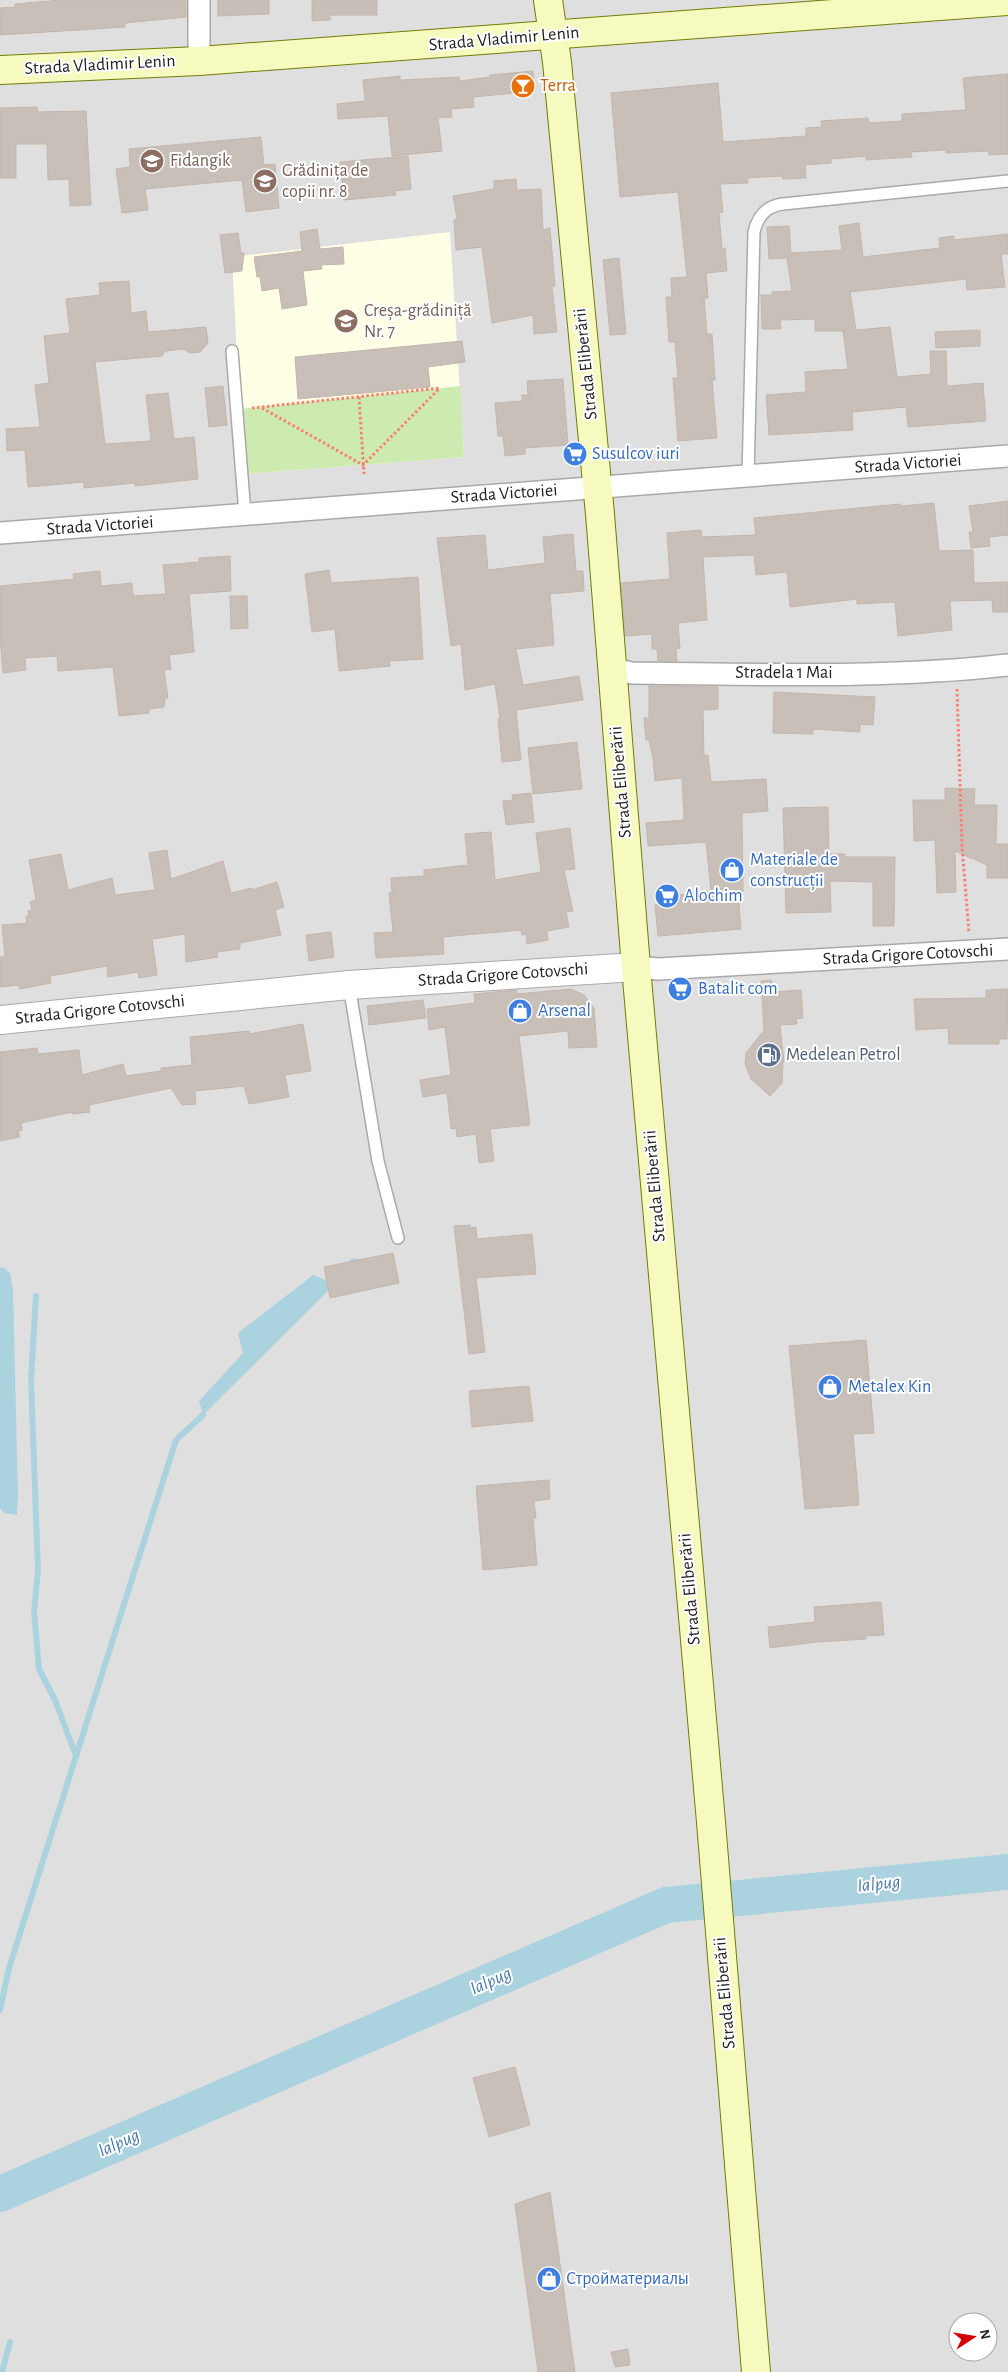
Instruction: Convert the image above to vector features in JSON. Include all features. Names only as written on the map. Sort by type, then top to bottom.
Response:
[{"type":"main road","name":"Strada Eliberării","points":[[548,0],[598,487],[636,967],[711,1822],[756,2372]]},
{"type":"main road","name":"Strada Vladimir Lenin","points":[[0,70],[199,61],[1008,1]]},
{"type":"street","points":[[199,0],[199,61]]},
{"type":"street","name":"Strada Victoriei","points":[[0,533],[1008,456]]},
{"type":"street","name":"Stradela 1 Mai","points":[[612,669],[632,673],[798,674],[957,671],[1008,665]]},
{"type":"street","name":"Strada Grigore Cotovschi","points":[[0,1020],[349,985],[636,967],[658,969],[1008,949]]},
{"type":"lane","points":[[748,476],[754,232],[762,214],[776,205],[1008,180]]},
{"type":"lane","points":[[232,351],[245,514]]},
{"type":"lane","points":[[349,985],[378,1161],[398,1238]]},
{"type":"path","points":[[440,388],[363,465],[262,408],[440,388]]},
{"type":"path","points":[[358,397],[364,474]]},
{"type":"path","points":[[957,671],[962,846],[971,951]]},
{"type":"shaded area","points":[[0,0],[1008,0],[1008,2372],[0,2372]]},
{"type":"shaded area","name":"Creșa-grădiniță Nr. 7","points":[[450,232],[464,457],[243,474],[232,257]]},
{"type":"green space","points":[[460,386],[464,457],[243,474],[240,409]]},
{"type":"water","points":[[353,1258],[365,1261],[330,1289],[203,1415],[199,1401],[243,1353],[238,1333],[313,1275],[325,1280]]},
{"type":"water","points":[[3,1267],[10,1273],[13,1290],[17,1515],[4,1513],[0,1508],[0,1268]]},
{"type":"building","points":[[61,0],[186,0],[186,17],[125,23],[125,27],[0,35],[0,8],[15,7],[15,4]]},
{"type":"building","points":[[218,0],[269,0],[269,14],[218,16]]},
{"type":"building","points":[[312,0],[377,0],[377,15],[330,15],[330,20],[312,21]]},
{"type":"building","points":[[533,71],[535,91],[473,97],[474,107],[451,109],[452,117],[438,118],[442,151],[392,156],[388,116],[338,119],[337,104],[365,101],[363,80],[400,76],[400,80],[459,77],[460,81],[490,77],[490,75]]},
{"type":"building","points":[[1008,74],[1008,154],[989,155],[988,151],[946,153],[946,150],[911,152],[912,157],[866,160],[866,156],[831,159],[831,163],[805,165],[806,178],[783,179],[782,176],[747,178],[748,183],[720,184],[723,212],[719,213],[722,249],[725,248],[727,271],[706,273],[708,298],[704,298],[707,334],[712,334],[715,380],[712,380],[717,438],[678,441],[673,378],[678,378],[675,342],[669,342],[666,297],[672,297],[671,278],[687,277],[678,192],[620,197],[611,93],[718,83],[723,142],[806,136],[806,128],[822,127],[821,121],[868,118],[869,123],[902,121],[902,114],[966,110],[963,78]]},
{"type":"building","points":[[37,107],[38,112],[86,111],[91,205],[70,206],[69,179],[48,180],[47,144],[16,144],[16,178],[0,178],[0,108]]},
{"type":"building","points":[[261,137],[264,165],[275,164],[279,208],[246,212],[242,180],[145,189],[148,210],[122,213],[116,169],[130,167],[129,149]]},
{"type":"building","points":[[408,156],[411,189],[395,191],[396,195],[344,200],[340,162]]},
{"type":"building","points":[[516,179],[517,190],[541,189],[543,230],[550,228],[555,286],[552,287],[557,332],[534,334],[533,315],[492,323],[482,247],[456,250],[454,220],[457,219],[453,196],[494,189],[494,181]]},
{"type":"building","points":[[859,223],[863,257],[940,248],[939,238],[954,236],[954,240],[1008,234],[1008,254],[1001,254],[1005,287],[967,290],[966,279],[850,292],[856,330],[890,327],[897,377],[931,374],[930,351],[946,351],[947,386],[983,383],[986,421],[908,427],[906,407],[852,412],[853,430],[769,435],[766,395],[806,392],[805,372],[848,369],[843,331],[815,331],[815,319],[780,320],[781,329],[762,329],[761,295],[772,295],[772,292],[792,291],[787,258],[769,259],[767,227],[789,226],[791,253],[842,250],[839,226]]},
{"type":"building","points":[[317,229],[320,249],[343,247],[344,264],[321,265],[322,269],[303,271],[307,305],[282,309],[279,288],[262,291],[260,277],[257,277],[254,257],[302,251],[300,232]]},
{"type":"building","points":[[238,233],[241,253],[244,253],[242,271],[225,273],[220,235]]},
{"type":"building","points":[[619,258],[626,334],[610,335],[603,260]]},
{"type":"building","points":[[129,281],[131,313],[146,311],[148,332],[206,327],[208,343],[200,352],[190,353],[184,349],[165,351],[162,356],[95,362],[105,444],[151,441],[146,395],[168,393],[174,439],[194,437],[198,479],[135,486],[135,483],[84,488],[84,482],[28,487],[25,450],[7,451],[6,429],[40,427],[35,385],[49,383],[44,336],[70,333],[66,299],[100,295],[99,283]]},
{"type":"building","points":[[980,330],[980,346],[936,348],[935,332]]},
{"type":"building","points":[[462,341],[465,362],[428,367],[430,387],[298,399],[295,357]]},
{"type":"building","points":[[563,379],[568,445],[525,448],[525,454],[505,456],[503,436],[498,436],[495,403],[522,401],[522,395],[528,395],[527,381]]},
{"type":"building","points":[[223,386],[227,425],[209,427],[205,388]]},
{"type":"building","points":[[1008,501],[1008,535],[989,537],[990,546],[971,548],[969,532],[973,532],[969,506]]},
{"type":"building","points":[[934,503],[939,551],[973,550],[974,583],[1008,582],[1008,612],[993,612],[992,600],[950,601],[952,630],[898,636],[895,602],[857,604],[857,599],[790,607],[787,572],[756,575],[754,555],[703,557],[707,620],[678,623],[680,648],[676,649],[677,661],[658,661],[657,649],[652,649],[652,634],[625,636],[621,583],[670,579],[667,533],[701,530],[702,537],[756,535],[754,518],[900,504],[901,506]]},
{"type":"building","points":[[573,534],[576,571],[583,571],[584,591],[550,594],[554,645],[516,649],[523,685],[579,676],[583,700],[516,710],[521,760],[502,762],[498,719],[500,719],[495,684],[465,690],[461,644],[451,646],[437,538],[485,535],[488,570],[545,563],[543,537]]},
{"type":"building","points":[[230,556],[231,591],[189,594],[194,652],[169,655],[171,669],[164,670],[168,698],[165,699],[164,707],[149,709],[149,713],[119,716],[113,667],[58,671],[57,656],[25,658],[26,670],[3,673],[0,637],[0,586],[74,579],[73,574],[100,571],[101,586],[132,583],[133,596],[166,594],[163,565],[199,562],[199,558]]},
{"type":"building","points":[[329,570],[331,583],[418,577],[423,659],[389,661],[390,666],[339,671],[335,629],[312,632],[305,574]]},
{"type":"building","points":[[230,596],[247,596],[248,628],[231,629]]},
{"type":"building","points":[[649,686],[718,687],[718,709],[703,710],[704,756],[708,755],[711,782],[766,779],[768,811],[743,813],[742,816],[743,892],[738,892],[741,929],[658,936],[655,905],[672,903],[677,895],[711,891],[706,842],[648,846],[646,823],[684,820],[682,778],[655,781],[653,758],[649,740],[646,740],[644,718],[649,718]]},
{"type":"building","points":[[774,692],[875,697],[873,725],[860,724],[860,732],[813,729],[813,734],[773,733]]},
{"type":"building","points":[[577,742],[582,789],[533,794],[528,748]]},
{"type":"building","points":[[945,788],[975,789],[974,805],[997,805],[996,844],[1008,844],[1008,878],[987,878],[987,865],[955,851],[956,892],[937,893],[935,840],[914,841],[913,800],[945,800]]},
{"type":"building","points":[[531,793],[534,822],[506,825],[503,801],[513,800],[512,795]]},
{"type":"building","points":[[828,807],[829,854],[845,854],[844,857],[895,857],[894,926],[873,926],[873,882],[830,881],[831,912],[786,913],[783,808]]},
{"type":"building","points":[[570,828],[575,869],[564,870],[573,911],[566,912],[569,927],[547,931],[548,940],[527,944],[526,934],[522,935],[521,930],[443,937],[444,954],[376,958],[374,933],[393,932],[389,893],[392,893],[391,878],[424,876],[424,870],[468,865],[465,834],[491,832],[495,880],[541,872],[536,833]]},
{"type":"building","points":[[167,850],[171,879],[223,861],[231,893],[252,888],[252,890],[277,882],[284,907],[275,910],[281,935],[240,943],[240,949],[217,952],[218,957],[186,962],[185,934],[152,939],[157,975],[139,978],[138,972],[108,977],[107,966],[50,976],[51,983],[20,989],[19,985],[0,987],[0,957],[5,957],[2,925],[27,923],[26,916],[29,916],[28,911],[32,910],[30,902],[36,900],[29,860],[61,854],[68,890],[112,878],[115,895],[155,890],[149,853]]},
{"type":"building","points":[[331,932],[334,957],[309,961],[306,935]]},
{"type":"building","points":[[771,980],[773,992],[801,990],[803,1018],[796,1019],[797,1024],[780,1025],[784,1062],[782,1083],[770,1096],[751,1079],[745,1064],[746,1053],[764,1030],[761,981]]},
{"type":"building","points":[[571,989],[584,995],[594,1008],[597,1047],[569,1048],[568,1031],[519,1036],[530,1125],[490,1129],[494,1161],[479,1163],[476,1134],[457,1137],[456,1128],[451,1129],[447,1093],[423,1097],[420,1080],[451,1075],[445,1027],[429,1030],[427,1009],[475,1003],[474,994],[517,990],[517,994]]},
{"type":"building","points":[[1008,989],[1007,1039],[999,1039],[999,1044],[949,1044],[948,1028],[916,1030],[914,999],[986,998],[986,990]]},
{"type":"building","points":[[423,1000],[426,1018],[369,1025],[367,1006]]},
{"type":"building","points":[[303,1024],[311,1071],[285,1075],[289,1097],[249,1104],[244,1086],[195,1091],[196,1104],[182,1105],[171,1088],[89,1105],[90,1112],[72,1114],[72,1112],[21,1123],[22,1130],[18,1131],[20,1137],[0,1141],[0,1052],[37,1048],[38,1054],[79,1050],[82,1075],[123,1064],[126,1076],[161,1071],[161,1068],[192,1065],[190,1037],[249,1031],[249,1034]]},
{"type":"building","points":[[470,1225],[470,1228],[476,1227],[477,1239],[532,1234],[536,1274],[476,1278],[485,1352],[469,1354],[454,1226]]},
{"type":"building","points":[[393,1253],[399,1283],[330,1298],[324,1267]]},
{"type":"building","points":[[866,1340],[874,1433],[853,1434],[859,1505],[805,1509],[789,1346]]},
{"type":"building","points":[[529,1386],[533,1421],[472,1427],[469,1391]]},
{"type":"building","points":[[549,1480],[550,1499],[534,1501],[536,1518],[533,1518],[537,1565],[483,1570],[476,1486]]},
{"type":"building","points":[[881,1602],[884,1635],[866,1636],[866,1639],[817,1642],[770,1648],[768,1627],[815,1622],[814,1607]]},
{"type":"building","points":[[515,2067],[530,2125],[489,2137],[473,2078]]},
{"type":"building","points":[[550,2192],[575,2372],[538,2372],[515,2204]]},
{"type":"building","points":[[628,2349],[630,2365],[615,2367],[611,2352]]},
{"type":"waterway","points":[[36,1296],[31,1379],[38,1571],[34,1611],[39,1669],[55,1700],[76,1756]]},
{"type":"waterway","points":[[0,2010],[9,1968],[176,1440],[203,1415]]},
{"type":"waterway","name":"Ialpug","points":[[0,2194],[666,1905],[1008,1872]]},
{"type":"waterway","points":[[2,2372],[10,2342]]},
{"type":"place","name":"Terra","points":[[523,86]]},
{"type":"place","name":"Fidangik","points":[[152,161]]},
{"type":"place","name":"Grădinița de copii nr. 8","points":[[265,181]]},
{"type":"place","name":"Creșa-grădiniță Nr. 7","points":[[346,321]]},
{"type":"place","name":"Susulcov iuri","points":[[575,454]]},
{"type":"place","name":"Materiale de construcții","points":[[732,870]]},
{"type":"place","name":"Alochim","points":[[667,896]]},
{"type":"place","name":"Batalit com","points":[[680,989]]},
{"type":"place","name":"Arsenal","points":[[520,1011]]},
{"type":"place","name":"Medelean Petrol","points":[[769,1055]]},
{"type":"place","name":"Metalex Kin","points":[[830,1387]]},
{"type":"place","name":"Стройматериалы","points":[[549,2279]]}]
